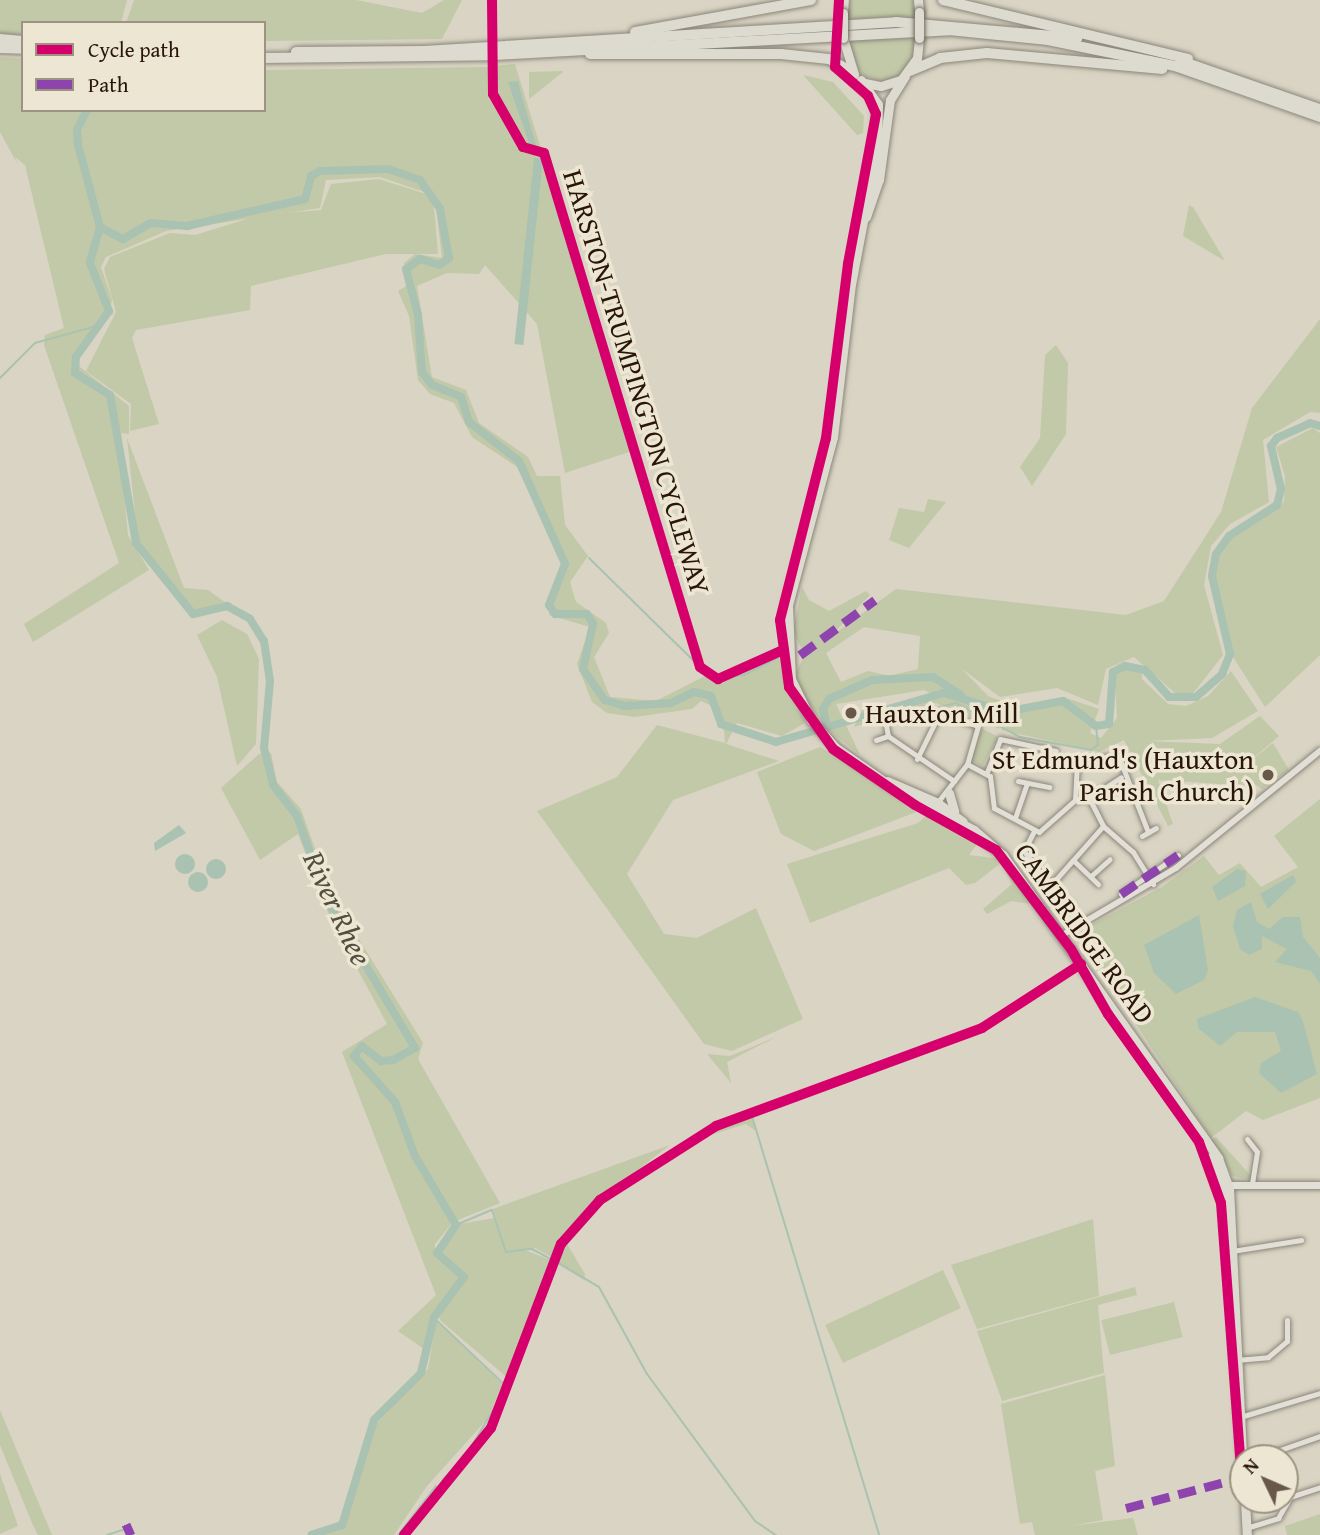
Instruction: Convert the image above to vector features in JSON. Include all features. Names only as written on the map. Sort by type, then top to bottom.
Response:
[{"type":"highway","points":[[583,41],[811,0]]},
{"type":"highway","points":[[844,0],[843,38],[852,72]]},
{"type":"highway","points":[[865,219],[879,180],[890,100],[907,74],[919,38],[918,0]]},
{"type":"highway","points":[[943,0],[1135,44],[1320,109]]},
{"type":"highway","points":[[266,52],[583,41],[936,22],[1054,33],[1212,70]]},
{"type":"highway","points":[[266,58],[549,51],[905,29],[1048,40],[1190,71],[1320,117]]},
{"type":"highway","points":[[0,39],[21,41]]},
{"type":"highway","points":[[0,48],[21,49]]},
{"type":"highway","points":[[549,51],[781,54],[829,59],[852,72],[876,98],[880,116],[865,219]]},
{"type":"highway","points":[[861,80],[881,86],[953,56],[1000,53],[1190,71]]},
{"type":"highway","name":"CAMBRIDGE ROAD","points":[[865,219],[833,438],[786,617],[788,669],[810,720],[822,734],[886,780],[963,823],[1003,855],[1064,934],[1206,1141],[1226,1186],[1242,1444]]},
{"type":"highway","points":[[949,792],[956,814]]},
{"type":"highway","name":"CAMBRIDGE ROAD","points":[[938,807],[956,814],[963,823]]},
{"type":"main road","points":[[1226,1186],[1320,1185]]},
{"type":"street","points":[[907,720],[950,713],[978,726],[967,764],[938,807]]},
{"type":"street","points":[[917,759],[933,717]]},
{"type":"street","points":[[886,725],[888,736],[917,759],[954,781]]},
{"type":"street","points":[[876,740],[888,736]]},
{"type":"street","points":[[1034,831],[994,808],[987,772],[1000,739],[1056,751]]},
{"type":"street","points":[[1064,934],[1153,884],[1320,751]]},
{"type":"street","points":[[1096,759],[1118,755],[1122,777],[1148,832]]},
{"type":"street","points":[[967,764],[987,772]]},
{"type":"street","points":[[1075,800],[1077,764]]},
{"type":"street","points":[[1071,907],[1050,886],[1024,851],[1034,831],[1075,800],[1089,798],[1122,777]]},
{"type":"street","points":[[1018,781],[1049,787]]},
{"type":"street","points":[[1015,818],[1027,783]]},
{"type":"street","points":[[1089,798],[1103,826],[1148,874],[1153,884]]},
{"type":"street","points":[[1050,886],[1103,826]]},
{"type":"street","points":[[1142,836],[1156,828]]},
{"type":"street","points":[[1121,894],[1178,855]]},
{"type":"street","points":[[1091,876],[1110,859]]},
{"type":"street","points":[[1073,860],[1098,884]]},
{"type":"street","points":[[1247,1139],[1257,1152],[1252,1185]]},
{"type":"street","points":[[1228,1251],[1288,1245],[1301,1240]]},
{"type":"street","points":[[1288,1245],[1290,1254]]},
{"type":"street","points":[[1236,1360],[1268,1357],[1287,1341],[1287,1321]]},
{"type":"street","points":[[1240,1418],[1320,1393]]},
{"type":"street","points":[[1297,1444],[1320,1436]]},
{"type":"street","points":[[1247,1531],[1278,1518],[1290,1497],[1320,1487]]},
{"type":"shaded area","points":[[0,0],[127,0],[122,21],[21,21],[21,36],[0,34]]},
{"type":"shaded area","points":[[134,0],[356,0],[422,13],[444,0],[462,0],[442,39],[266,41],[266,21],[127,21]]},
{"type":"shaded area","points":[[847,0],[915,0],[915,21],[847,21]]},
{"type":"shaded area","points":[[916,34],[915,56],[901,76],[883,83],[856,72],[846,36]]},
{"type":"shaded area","points":[[0,57],[21,59],[21,112],[266,112],[266,70],[488,67],[505,122],[525,151],[543,156],[632,451],[565,473],[537,324],[485,265],[479,274],[447,273],[417,286],[432,377],[466,390],[479,423],[528,457],[537,476],[560,476],[565,525],[588,556],[570,582],[576,602],[606,623],[609,633],[594,657],[610,697],[656,701],[707,675],[733,677],[778,654],[805,723],[782,736],[737,723],[726,744],[779,761],[673,800],[627,874],[664,934],[697,938],[756,908],[803,1019],[732,1051],[704,1044],[537,811],[617,777],[657,725],[725,743],[724,731],[712,706],[701,701],[692,709],[634,717],[607,713],[592,702],[577,664],[590,627],[549,615],[562,562],[517,467],[472,437],[454,403],[430,394],[418,380],[409,316],[398,291],[406,286],[404,263],[415,254],[442,258],[436,207],[427,193],[380,177],[326,180],[320,208],[166,231],[106,257],[101,267],[112,299],[109,317],[75,363],[129,406],[129,434],[121,433],[119,445],[128,535],[149,570],[33,642],[24,624],[119,563],[44,345],[45,335],[64,328],[25,165],[15,157],[18,165],[0,132]]},
{"type":"shaded area","points":[[515,64],[541,149],[536,150],[519,138],[494,91],[492,66]]},
{"type":"shaded area","points":[[529,72],[563,72],[529,99]]},
{"type":"shaded area","points":[[803,75],[833,82],[864,116],[863,133],[857,135]]},
{"type":"shaded area","points":[[518,81],[536,145],[530,146],[508,82]]},
{"type":"shaded area","points":[[534,158],[543,159],[523,345],[514,344]]},
{"type":"shaded area","points":[[379,179],[426,194],[434,207],[438,254],[386,254],[251,286],[250,310],[136,330],[132,338],[159,424],[130,431],[131,404],[86,371],[116,312],[104,269],[110,257],[170,233],[195,235],[260,215],[321,210],[331,184]]},
{"type":"shaded area","points":[[1189,205],[1193,207],[1225,261],[1183,236]]},
{"type":"shaded area","points":[[1320,319],[1320,413],[1310,412],[1263,440],[1269,502],[1230,524],[1211,546],[1204,585],[1223,655],[1191,696],[1175,693],[1134,657],[1106,669],[1098,705],[1057,688],[1000,697],[961,668],[988,696],[1009,704],[986,709],[1002,718],[999,729],[936,703],[854,727],[862,710],[927,698],[932,694],[924,690],[836,704],[860,755],[825,727],[799,689],[796,672],[805,655],[793,632],[802,587],[809,600],[829,611],[866,591],[870,595],[830,637],[896,589],[1126,615],[1164,601],[1221,512],[1252,408]],"holes":[[[864,627],[920,636],[918,669],[889,676],[868,671],[841,682],[826,653]]]},
{"type":"shaded area","points":[[1056,345],[1068,363],[1066,434],[1032,486],[1020,467],[1040,438],[1045,355]]},
{"type":"shaded area","points":[[1313,428],[1320,433],[1320,655],[1265,707],[1233,657],[1215,575],[1218,559],[1226,542],[1284,502],[1285,476],[1276,447]]},
{"type":"shaded area","points":[[127,438],[184,588],[208,590],[226,603],[195,613],[138,542]]},
{"type":"shaded area","points":[[928,499],[946,502],[909,548],[889,540],[899,508],[924,512]]},
{"type":"shaded area","points":[[222,620],[247,634],[259,659],[256,744],[237,766],[217,677],[197,635]]},
{"type":"shaded area","points":[[1128,667],[1142,671],[1142,679],[1168,704],[1186,706],[1208,696],[1231,671],[1258,711],[1212,738],[1146,741],[1220,744],[1260,716],[1279,736],[1237,772],[1273,743],[1289,770],[1262,789],[1242,776],[1250,786],[1158,780],[1173,824],[1168,826],[1124,740],[1099,752],[1001,730],[1008,712],[1063,697],[1099,709],[1090,733],[1101,738],[1117,718],[1115,675]]},
{"type":"shaded area","points":[[983,729],[998,737],[983,766],[968,758]]},
{"type":"shaded area","points":[[820,747],[921,806],[919,811],[814,851],[781,834],[757,772]]},
{"type":"shaded area","points":[[271,753],[277,782],[301,809],[331,894],[423,1043],[418,1059],[500,1203],[453,1222],[435,1244],[435,1255],[461,1279],[431,1319],[424,1349],[398,1331],[436,1295],[342,1052],[387,1024],[331,920],[298,834],[260,860],[221,788],[259,754]]},
{"type":"shaded area","points":[[1320,799],[1320,1098],[1263,1120],[1246,1111],[1211,1138],[1076,933],[1162,887],[1204,856],[1219,875],[1240,863],[1261,887],[1298,867],[1274,836]]},
{"type":"shaded area","points":[[930,812],[977,844],[969,855],[1001,859],[1032,904],[1011,901],[987,914],[983,909],[1012,884],[1001,863],[975,883],[966,885],[949,868],[810,923],[787,864],[918,823]]},
{"type":"shaded area","points":[[179,825],[186,833],[155,851],[154,843]]},
{"type":"shaded area","points":[[185,854],[192,857],[195,864],[192,871],[185,874],[178,871],[175,864],[178,857]]},
{"type":"shaded area","points":[[216,859],[223,862],[226,869],[223,876],[216,879],[209,876],[206,869],[209,862]]},
{"type":"shaded area","points":[[1237,869],[1246,871],[1245,886],[1218,901],[1212,887]]},
{"type":"shaded area","points":[[198,872],[205,875],[208,882],[205,889],[198,892],[191,889],[188,882],[191,875]]},
{"type":"shaded area","points":[[1293,875],[1296,882],[1268,909],[1260,894]]},
{"type":"shaded area","points":[[1251,902],[1257,922],[1269,929],[1283,917],[1300,917],[1303,937],[1320,958],[1320,983],[1311,971],[1275,962],[1287,949],[1262,936],[1262,949],[1249,955],[1240,949],[1233,926],[1237,910]]},
{"type":"shaded area","points":[[1199,915],[1208,970],[1204,980],[1176,994],[1154,973],[1144,945]]},
{"type":"shaded area","points":[[1255,997],[1298,1012],[1303,1021],[1317,1074],[1281,1093],[1259,1073],[1261,1063],[1281,1051],[1275,1032],[1237,1032],[1220,1046],[1198,1028],[1197,1019]]},
{"type":"shaded area","points":[[776,1037],[727,1062],[731,1083],[707,1054],[730,1056]]},
{"type":"shaded area","points":[[750,1111],[756,1131],[746,1124],[701,1138]]},
{"type":"shaded area","points":[[1216,1137],[1251,1176],[1251,1180],[1232,1176],[1211,1140]]},
{"type":"shaded area","points":[[670,1145],[583,1212],[553,1258],[535,1248],[525,1250],[553,1261],[510,1380],[441,1321],[437,1315],[468,1277],[439,1252],[460,1224],[494,1218],[504,1247],[493,1209]]},
{"type":"shaded area","points":[[1093,1219],[1099,1296],[977,1329],[951,1265]]},
{"type":"shaded area","points":[[564,1239],[585,1274],[584,1280],[556,1263]]},
{"type":"shaded area","points":[[943,1270],[961,1308],[843,1363],[825,1325]]},
{"type":"shaded area","points":[[1135,1287],[1137,1295],[1098,1305],[1104,1373],[1002,1401],[977,1331]]},
{"type":"shaded area","points":[[1174,1302],[1183,1337],[1110,1355],[1101,1320]]},
{"type":"shaded area","points":[[436,1321],[502,1384],[489,1417],[427,1486],[394,1535],[321,1535],[344,1526],[370,1431],[428,1369]]},
{"type":"shaded area","points":[[1105,1375],[1115,1466],[1095,1471],[1103,1520],[1070,1526],[1133,1518],[1138,1535],[1035,1535],[1032,1522],[1020,1524],[1001,1404]]},
{"type":"shaded area","points":[[0,1410],[52,1535],[38,1535],[32,1523],[0,1445]]},
{"type":"shaded area","points":[[0,1474],[18,1526],[0,1534]]},
{"type":"shaded area","points":[[1320,1514],[1320,1535],[1287,1535],[1285,1526]]},
{"type":"waterway","name":"River Rhee","points":[[86,112],[77,130],[78,145],[100,227],[90,263],[109,311],[76,357],[75,373],[110,395],[136,543],[193,614],[227,606],[250,619],[264,641],[270,681],[264,748],[273,785],[297,816],[328,902],[415,1048],[393,1060],[381,1061],[362,1046],[354,1056],[395,1102],[415,1156],[456,1225],[437,1253],[464,1277],[434,1317],[421,1373],[374,1420],[342,1525],[312,1535]]},
{"type":"waterway","points":[[100,227],[123,239],[151,223],[187,226],[305,199],[311,176],[320,171],[388,169],[420,180],[440,209],[449,258],[439,265],[420,259],[406,269],[418,315],[422,372],[432,385],[461,397],[469,422],[519,461],[565,564],[549,605],[555,614],[587,614],[593,624],[583,669],[605,700],[625,706],[671,703],[694,692],[711,696],[721,724],[776,742],[944,693],[1005,712],[1063,701],[1096,726],[1109,724],[1113,672],[1125,666],[1145,670],[1169,697],[1196,697],[1222,674],[1230,654],[1212,576],[1216,554],[1229,536],[1277,505],[1281,489],[1271,446],[1277,438],[1310,423],[1320,426]]},
{"type":"waterway","points":[[0,378],[35,343],[100,325]]},
{"type":"waterway","points":[[589,558],[712,679],[744,675],[778,658]]},
{"type":"waterway","points":[[827,726],[823,709],[829,699],[872,680],[933,677],[961,695]]},
{"type":"waterway","points":[[874,724],[956,703],[1020,737],[1091,750],[1098,745],[1096,726]]},
{"type":"waterway","points":[[751,1113],[879,1535]]},
{"type":"waterway","points":[[456,1225],[492,1210],[506,1252],[532,1249],[553,1260]]},
{"type":"waterway","points":[[557,1262],[599,1287],[647,1374],[755,1521],[776,1535]]},
{"type":"waterway","points":[[434,1318],[507,1387],[468,1452],[443,1480]]},
{"type":"waterway","points":[[398,1535],[436,1486]]},
{"type":"waterway","points":[[107,1535],[125,1529]]},
{"type":"marked path","points":[[800,655],[875,600]]},
{"type":"marked path","points":[[907,720],[933,717]]},
{"type":"marked path","points":[[1121,894],[1178,855]]},
{"type":"marked path","points":[[1126,1508],[1229,1481]]},
{"type":"marked path","points":[[126,1524],[131,1535]]},
{"type":"cycle path","name":"HARSTON-TRUMPINGTON CYCLEWAY","points":[[492,0],[493,94],[523,147],[544,153],[700,667],[718,679],[781,651]]},
{"type":"cycle path","points":[[839,0],[835,67],[868,96],[876,114],[848,264],[826,438],[780,620],[789,687],[833,749],[915,805],[996,850],[1071,949],[1108,1014],[1199,1142],[1221,1203],[1239,1444]]},
{"type":"cycle path","points":[[404,1535],[491,1428],[561,1244],[600,1200],[716,1126],[982,1028],[1081,964]]},
{"type":"place","name":"Hauxton Mill","points":[[851,713]]},
{"type":"place","name":"St Edmund's (Hauxton Parish Church)","points":[[1268,775]]}]
